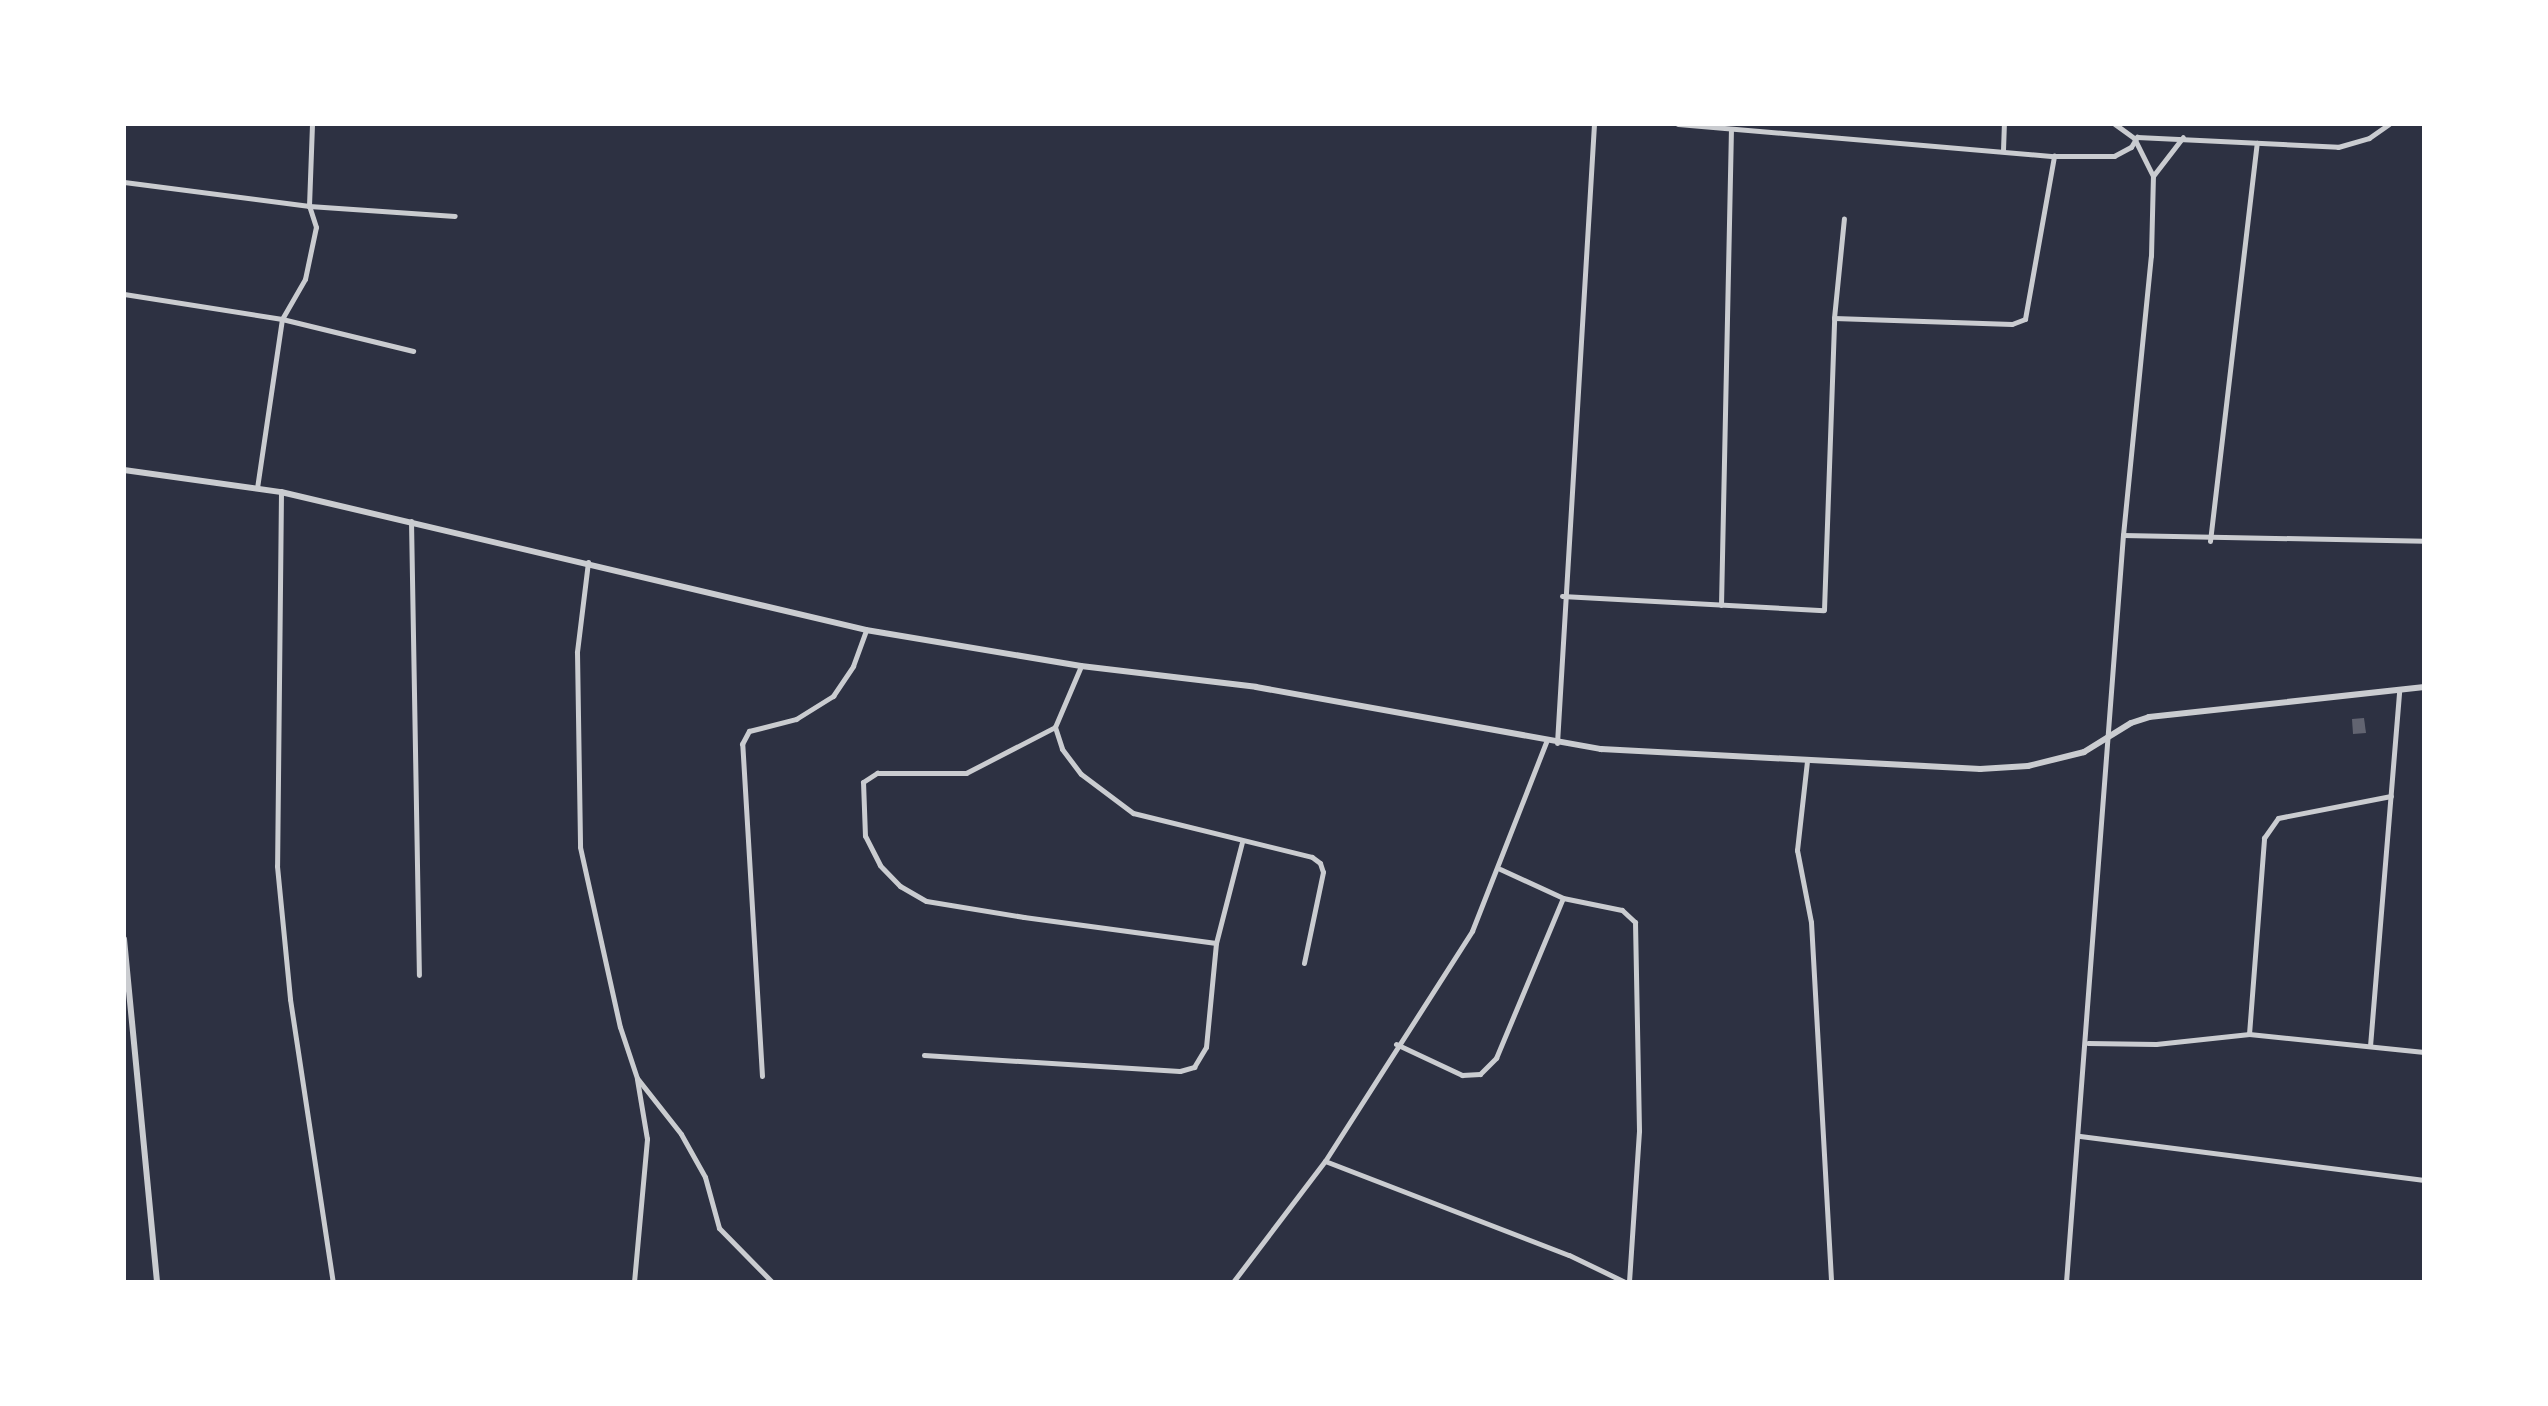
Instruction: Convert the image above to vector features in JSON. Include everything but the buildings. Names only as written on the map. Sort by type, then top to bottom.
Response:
[{"type":"street","points":[[257,488],[282,319],[305,279],[316,227],[309,206],[312,124]]},
{"type":"street","points":[[1557,744],[1562,596],[1594,124]]},
{"type":"street","points":[[1678,124],[1731,131],[2054,156],[2114,156],[2131,147],[2134,138]]},
{"type":"street","points":[[2003,150],[2004,124]]},
{"type":"street","points":[[2066,1282],[2088,1043],[2123,535],[2145,340],[2153,176],[2134,138],[2115,124]]},
{"type":"street","points":[[2134,138],[2183,137],[2338,147],[2369,138],[2389,124]]},
{"type":"street","points":[[1721,605],[1731,131]]},
{"type":"street","points":[[2153,176],[2183,137]]},
{"type":"street","points":[[2210,541],[2257,143]]},
{"type":"street","points":[[1834,318],[2012,324],[2025,319],[2054,156]]},
{"type":"street","points":[[124,182],[309,206],[455,216]]},
{"type":"street","points":[[1562,596],[1824,610],[1834,318],[1844,218]]},
{"type":"street","points":[[124,294],[282,319],[413,351]]},
{"type":"street","points":[[124,470],[281,492],[589,561],[866,630],[1081,666],[1256,687],[1557,744],[1807,761],[2028,766],[2069,758],[2149,717],[2424,687]]},
{"type":"street","points":[[281,492],[277,866],[290,999],[333,1282]]},
{"type":"street","points":[[411,521],[419,975]]},
{"type":"street","points":[[2123,535],[2210,541],[2424,541]]},
{"type":"street","points":[[589,561],[577,652],[580,847],[620,1027],[637,1078],[647,1139],[634,1282]]},
{"type":"street","points":[[762,1076],[742,744],[749,731],[796,719],[833,696],[853,666],[866,630]]},
{"type":"street","points":[[1081,666],[1055,727],[966,773],[877,773],[863,782],[865,836],[880,865],[900,886],[926,901],[1216,943]]},
{"type":"street","points":[[2370,1046],[2399,690]]},
{"type":"street","points":[[1055,727],[1062,749],[1081,774],[1133,813],[1320,863],[1323,872],[1304,963]]},
{"type":"street","points":[[1233,1282],[1325,1161],[1396,1044],[1472,931],[1500,869],[1546,742]]},
{"type":"street","points":[[1807,761],[1797,850],[1811,922],[1831,1282]]},
{"type":"street","points":[[2249,1034],[2264,838],[2278,818],[2391,796]]},
{"type":"street","points":[[924,1055],[1180,1071],[1194,1067],[1206,1047],[1216,943],[1242,842]]},
{"type":"street","points":[[1325,1161],[1569,1255],[1627,1282],[1639,1131],[1635,922],[1622,910],[1563,898],[1500,869]]},
{"type":"street","points":[[1396,1044],[1462,1075],[1480,1074],[1496,1058],[1563,898]]},
{"type":"street","points":[[124,939],[157,1282]]},
{"type":"street","points":[[2088,1043],[2156,1044],[2249,1034],[2424,1052]]},
{"type":"street","points":[[637,1078],[681,1134],[705,1177],[719,1228],[772,1282]]},
{"type":"street","points":[[2080,1136],[2424,1180]]}]
